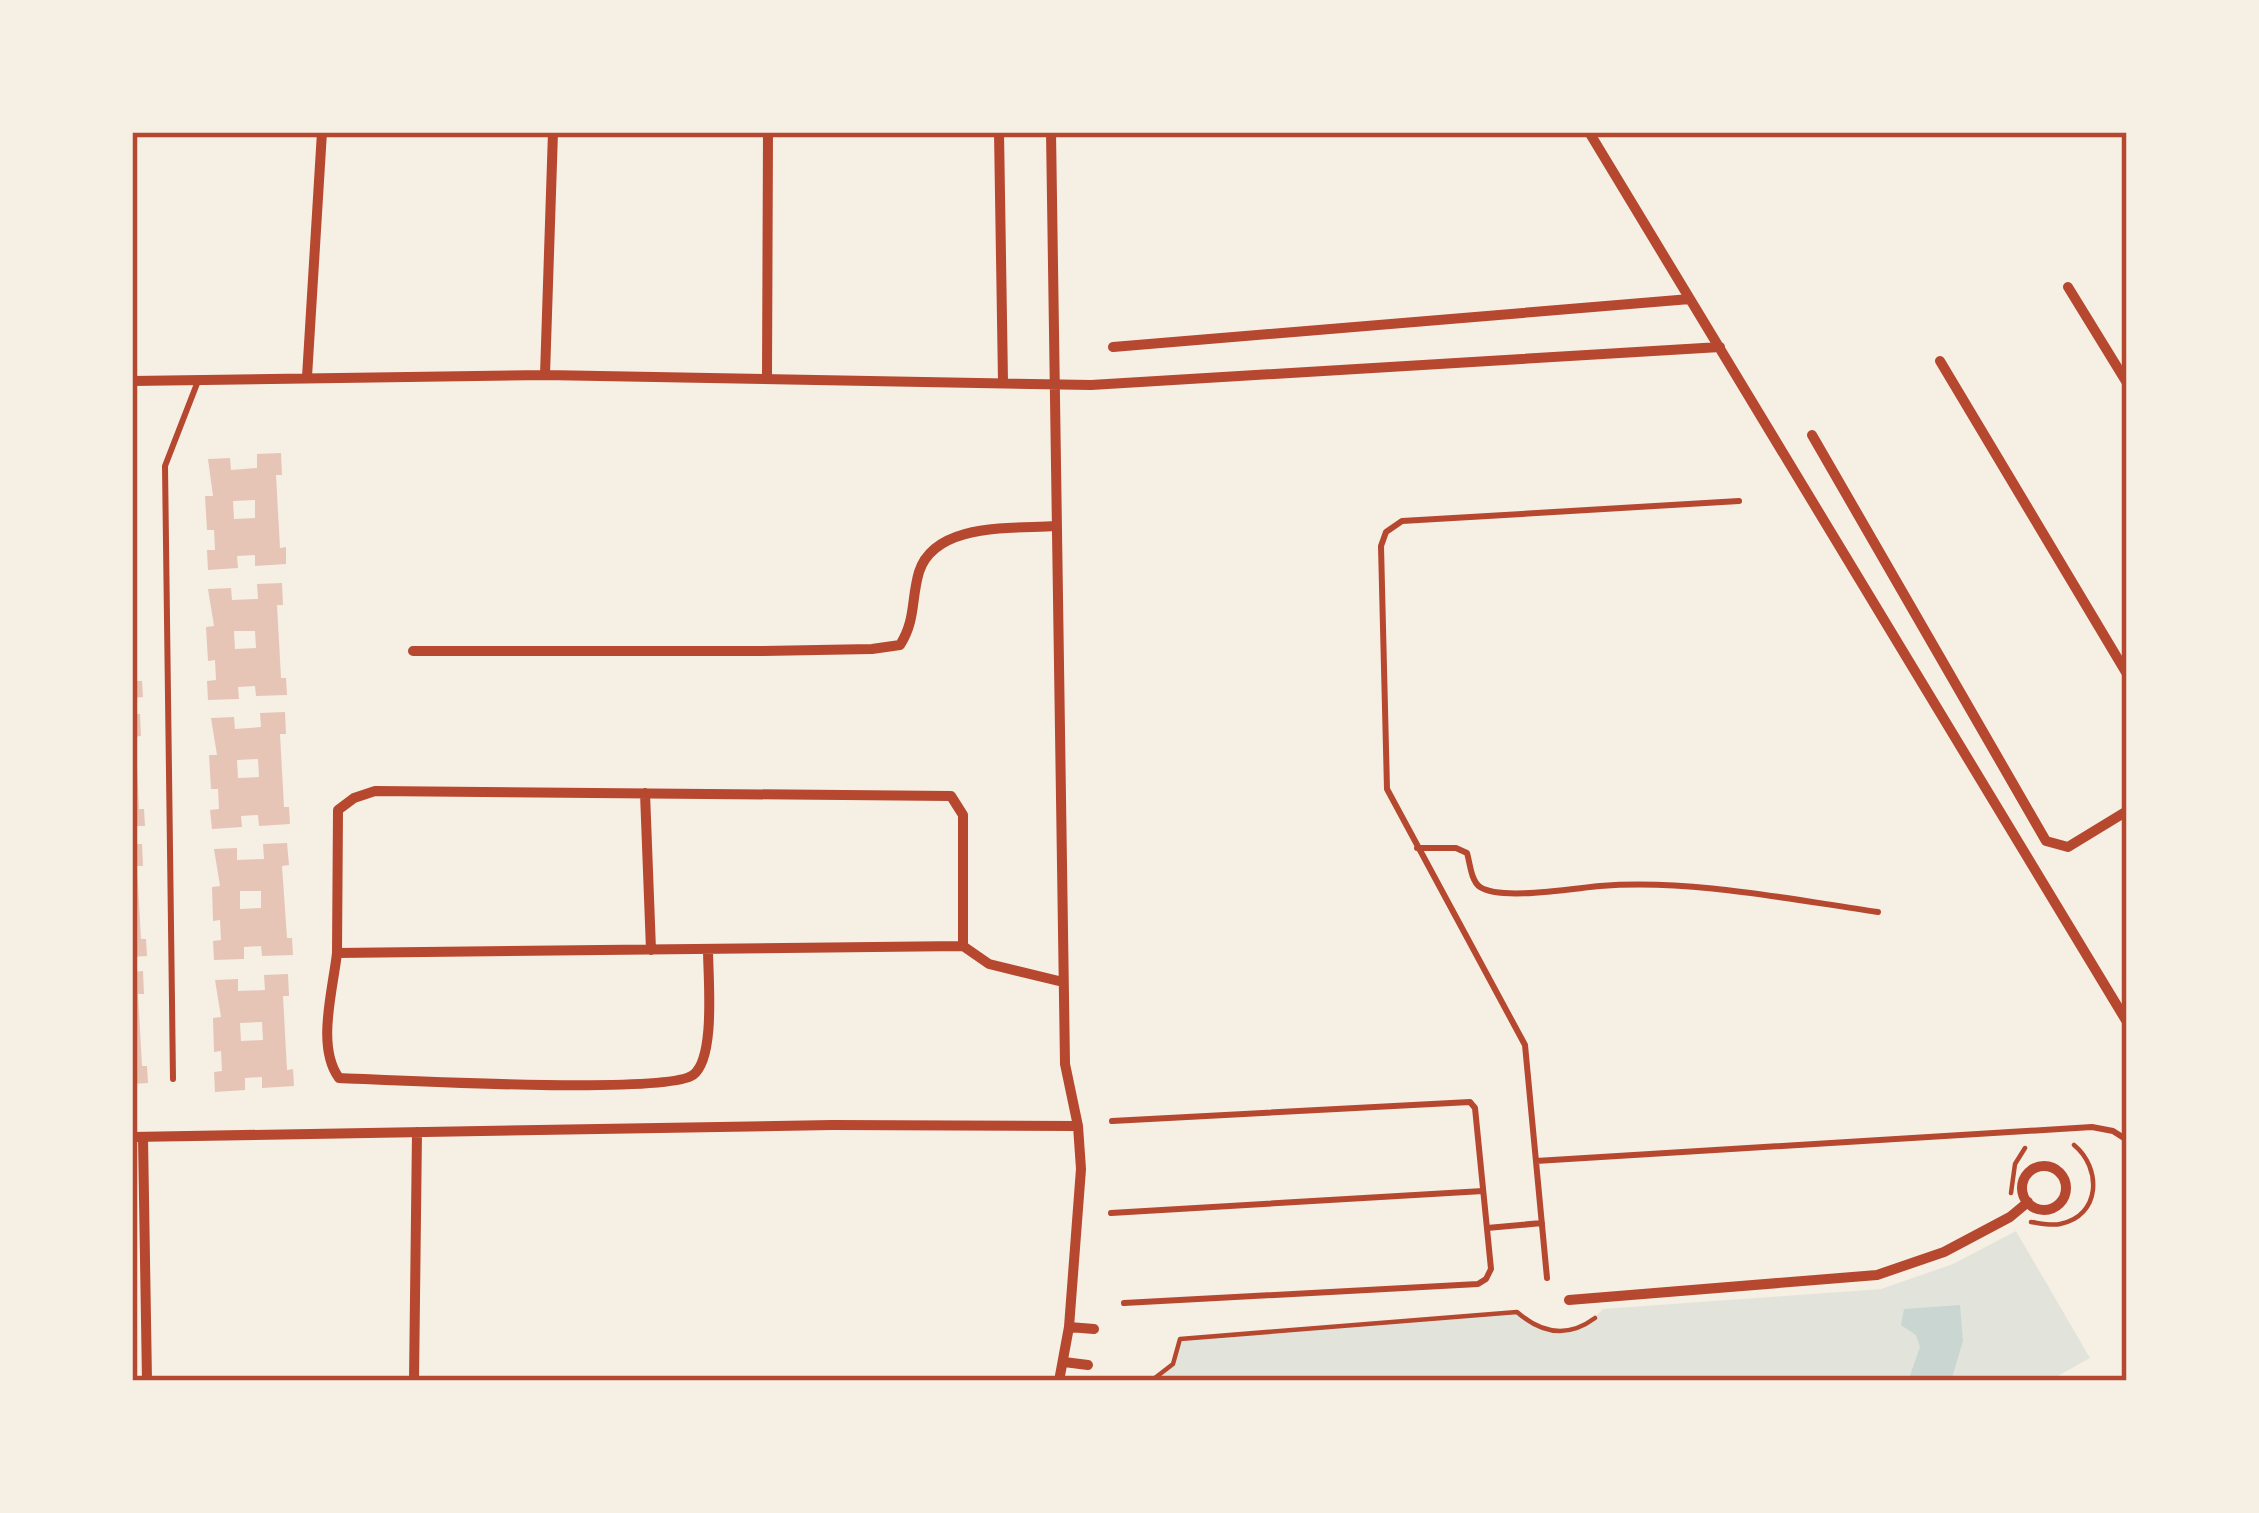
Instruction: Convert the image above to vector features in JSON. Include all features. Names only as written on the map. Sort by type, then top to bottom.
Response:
[{"type":"street","points":[[307,377],[322,132]]},
{"type":"street","points":[[545,375],[553,132]]},
{"type":"street","points":[[767,377],[768,132]]},
{"type":"street","points":[[999,132],[1003,382]]},
{"type":"street","points":[[1051,132],[1065,1064],[1081,1169],[1069,1327],[1059,1381]]},
{"type":"street","points":[[1589,132],[2127,1022]]},
{"type":"street","points":[[2068,287],[2127,383]]},
{"type":"street","points":[[1113,347],[1690,299]]},
{"type":"street","points":[[132,381],[545,375],[1202,381],[1720,347]]},
{"type":"street","points":[[1940,362],[2127,674]]},
{"type":"street","points":[[1812,434],[2046,841],[2068,847],[2127,811]]},
{"type":"street","points":[[413,651],[763,651],[900,645],[912,626],[920,570],[935,547],[972,533],[1055,526]]},
{"type":"street","points":[[708,949],[707,1056],[693,1075],[669,1082],[601,1084],[339,1078],[331,1067],[328,1041],[337,953],[338,810],[375,791],[951,796],[963,815],[963,946]]},
{"type":"street","points":[[645,793],[651,950]]},
{"type":"street","points":[[337,953],[963,946],[989,964],[1063,982]]},
{"type":"street","points":[[147,1381],[137,1137],[832,1125],[1078,1126]]},
{"type":"street","points":[[415,1381],[417,1132]]},
{"type":"street","points":[[2045,1166],[2060,1173],[2066,1189],[2060,1204],[2043,1210],[2028,1202],[2023,1187],[2029,1172],[2045,1166]]},
{"type":"street","points":[[1568,1300],[1877,1275],[1944,1252],[2010,1217],[2028,1202]]},
{"type":"street","points":[[1069,1327],[1094,1329]]},
{"type":"street","points":[[1064,1362],[1088,1365]]},
{"type":"lane","points":[[173,1079],[165,466],[200,378]]},
{"type":"lane","points":[[1547,1278],[1525,1045],[1387,789],[1381,546],[1386,532],[1402,520],[1739,501]]},
{"type":"lane","points":[[1417,848],[1456,848],[1467,853],[1475,883],[1482,889],[1505,892],[1630,884],[1878,913]]},
{"type":"lane","points":[[1112,1121],[1470,1102],[1475,1108],[1491,1269],[1478,1283],[1124,1303]]},
{"type":"lane","points":[[1536,1161],[2092,1127],[2114,1131],[2127,1140]]},
{"type":"lane","points":[[1111,1213],[1484,1191]]},
{"type":"lane","points":[[1487,1228],[1542,1223]]},
{"type":"path","points":[[2011,1193],[2015,1164],[2033,1143]]},
{"type":"path","points":[[2016,1232],[2033,1221],[2060,1224],[2073,1220],[2091,1200],[2094,1174],[2081,1150],[2071,1143]]},
{"type":"shaded area","points":[[2016,1231],[2090,1358],[2049,1381],[1151,1381],[1173,1364],[1180,1339],[1517,1312],[1538,1325],[1561,1330],[1583,1324],[1603,1309],[1881,1289],[1953,1264]]},
{"type":"shaded area","points":[[1960,1305],[1963,1341],[1951,1381],[1908,1381],[1920,1347],[1916,1335],[1901,1325],[1904,1309]]},
{"type":"building","points":[[281,453],[282,475],[276,475],[280,548],[286,547],[286,564],[255,566],[255,555],[237,556],[238,568],[208,570],[207,550],[215,550],[214,530],[207,530],[205,496],[213,496],[208,459],[230,458],[231,470],[257,468],[257,454]],"holes":[[[255,500],[255,518],[234,519],[233,501]]]},
{"type":"building","points":[[282,583],[283,605],[277,605],[281,678],[286,678],[287,695],[256,696],[255,686],[238,687],[239,699],[208,700],[207,681],[216,680],[215,660],[208,661],[206,627],[214,626],[208,589],[231,588],[232,600],[258,599],[257,584]],"holes":[[[234,631],[255,631],[256,648],[235,649]]]},
{"type":"building","points":[[132,660],[136,660],[143,697],[132,698]]},
{"type":"building","points":[[285,712],[286,734],[280,734],[284,807],[289,807],[290,824],[259,826],[258,815],[241,816],[242,827],[212,829],[210,810],[219,809],[218,789],[211,789],[209,755],[217,755],[211,718],[234,717],[235,729],[261,727],[260,713]],"holes":[[[258,759],[259,777],[238,778],[237,760]]]},
{"type":"building","points":[[132,714],[140,714],[141,736],[132,737]]},
{"type":"building","points":[[132,745],[136,745],[139,809],[144,809],[145,826],[132,826]]},
{"type":"building","points":[[287,843],[289,865],[282,866],[287,938],[292,938],[293,955],[262,956],[261,946],[244,947],[244,959],[214,960],[213,941],[221,940],[220,920],[213,921],[212,887],[220,886],[214,849],[237,848],[237,860],[264,859],[263,844]],"holes":[[[240,891],[261,891],[261,908],[240,909]]]},
{"type":"building","points":[[132,844],[142,844],[143,866],[137,866],[141,939],[146,939],[147,956],[132,957]]},
{"type":"building","points":[[143,971],[144,994],[138,994],[142,1066],[147,1066],[148,1083],[132,1084],[132,972]]},
{"type":"building","points":[[288,974],[289,996],[283,996],[287,1070],[293,1069],[294,1086],[262,1088],[262,1077],[245,1078],[245,1090],[215,1092],[214,1072],[222,1071],[221,1051],[214,1052],[213,1018],[221,1017],[215,980],[238,979],[238,991],[265,990],[264,975]],"holes":[[[262,1022],[263,1040],[241,1041],[240,1023]]]}]
